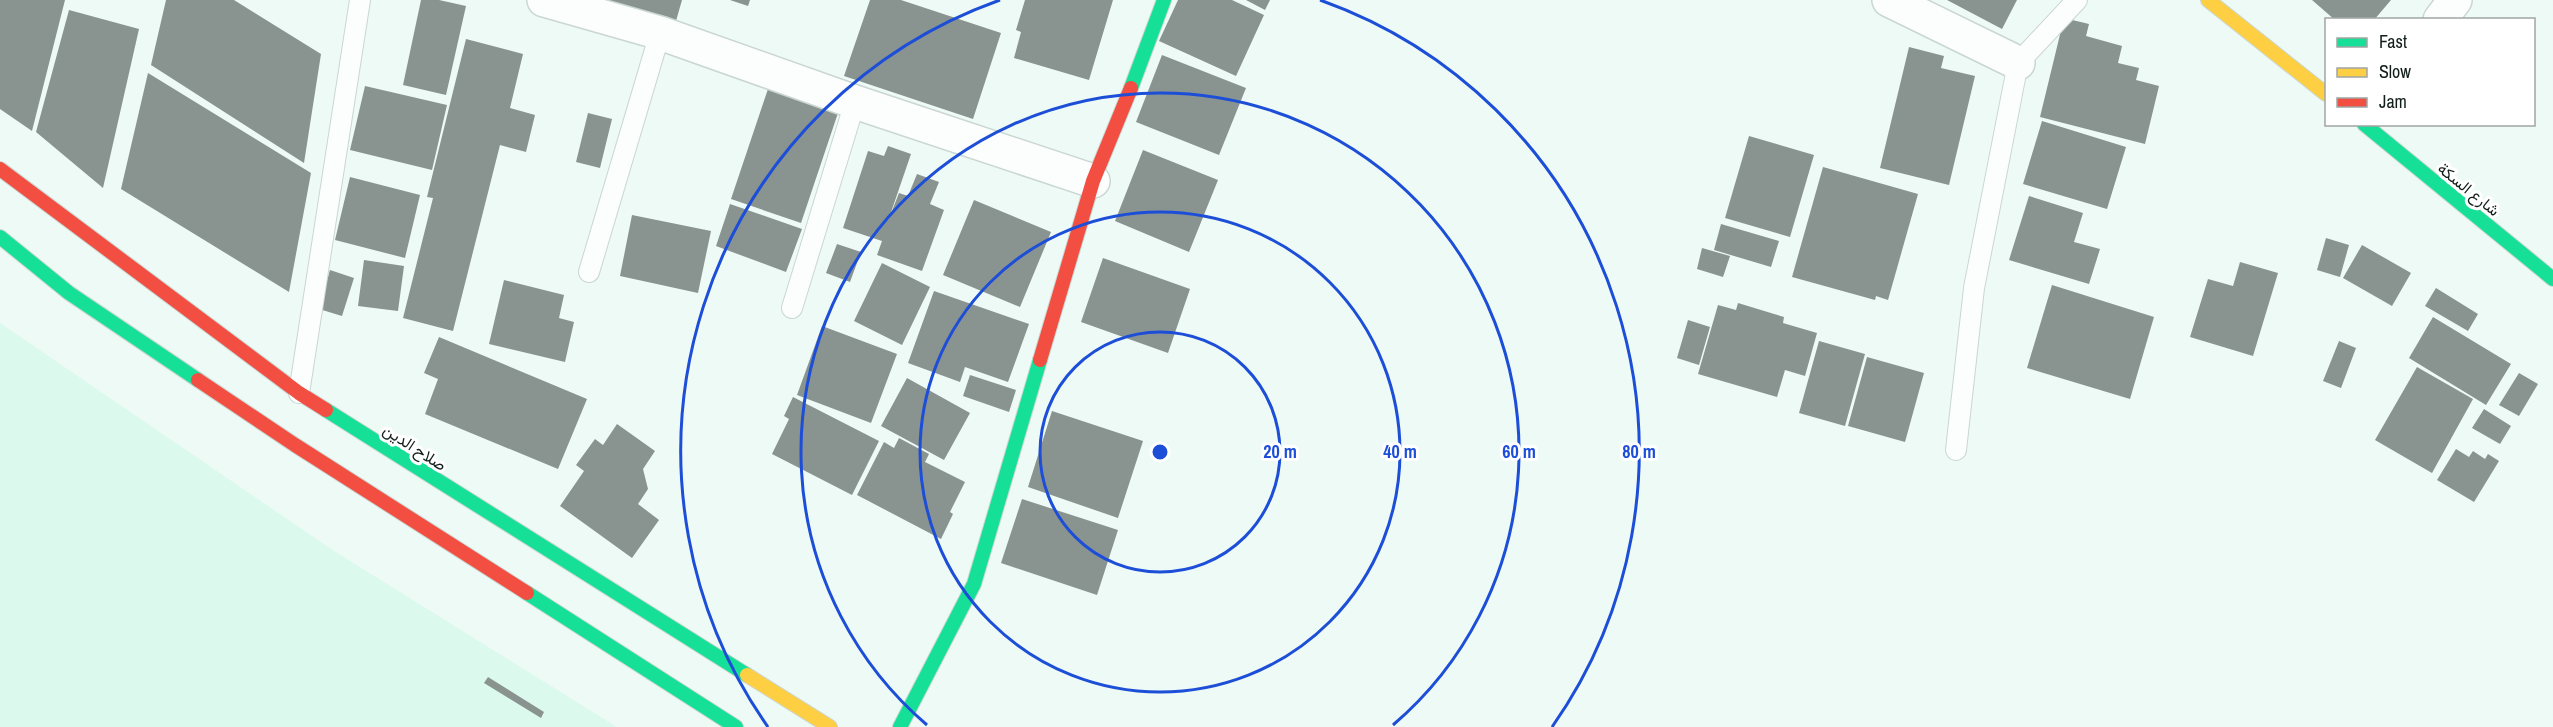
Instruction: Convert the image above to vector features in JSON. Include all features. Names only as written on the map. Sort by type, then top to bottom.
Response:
[{"type":"main road","points":[[900,727],[974,584],[1094,181],[1152,37],[1164,0]]},
{"type":"main road","points":[[2208,0],[2325,93]]},
{"type":"main road","name":"شارع السكة","points":[[2366,126],[2553,279]]},
{"type":"main road","name":"صلاح الدين","points":[[0,169],[299,393],[516,532],[830,727]]},
{"type":"main road","points":[[0,237],[69,294],[295,445],[736,727]]},
{"type":"street","points":[[544,0],[660,33],[855,102],[1094,181]]},
{"type":"street","points":[[1889,0],[2018,63]]},
{"type":"street","points":[[2442,18],[2455,0]]},
{"type":"lane","points":[[299,393],[360,0]]},
{"type":"lane","points":[[1956,450],[1974,288],[2018,63],[2078,0]]},
{"type":"lane","points":[[589,272],[660,33]]},
{"type":"lane","points":[[792,308],[855,102]]},
{"type":"shaded area","points":[[0,323],[334,551],[617,727],[0,727]]},
{"type":"building","points":[[0,0],[65,0],[32,131],[0,109]]},
{"type":"building","points":[[166,0],[234,0],[321,54],[304,163],[151,65]]},
{"type":"building","points":[[421,0],[439,0],[466,6],[446,95],[403,85]]},
{"type":"building","points":[[603,0],[682,0],[676,21]]},
{"type":"building","points":[[730,0],[750,0],[748,6]]},
{"type":"building","points":[[870,0],[901,0],[1001,33],[973,119],[844,76]]},
{"type":"building","points":[[1025,0],[1113,0],[1089,80],[1014,58],[1021,32],[1016,30]]},
{"type":"building","points":[[1178,0],[1232,0],[1264,15],[1236,76],[1159,41]]},
{"type":"building","points":[[1246,0],[1270,0],[1265,10]]},
{"type":"building","points":[[1947,0],[2017,0],[2002,29]]},
{"type":"building","points":[[2312,0],[2391,0],[2376,18],[2333,18]]},
{"type":"building","points":[[69,10],[139,29],[103,188],[36,132]]},
{"type":"building","points":[[2064,18],[2089,24],[2086,36],[2122,46],[2118,63],[2139,68],[2136,80],[2159,86],[2145,144],[2040,117]]},
{"type":"building","points":[[466,39],[523,54],[510,108],[535,115],[526,152],[500,145],[453,331],[403,318],[433,198],[427,197]]},
{"type":"building","points":[[1909,47],[1944,56],[1941,68],[1975,76],[1949,185],[1880,168]]},
{"type":"building","points":[[1162,55],[1246,88],[1219,155],[1136,122]]},
{"type":"building","points":[[148,73],[311,173],[289,292],[121,189]]},
{"type":"building","points":[[365,86],[447,105],[432,170],[350,150]]},
{"type":"building","points":[[769,86],[839,110],[801,223],[731,199]]},
{"type":"building","points":[[588,113],[612,119],[600,168],[576,162]]},
{"type":"building","points":[[2042,121],[2126,147],[2107,209],[2023,184]]},
{"type":"building","points":[[1749,136],[1814,155],[1790,237],[1725,218]]},
{"type":"building","points":[[888,146],[911,154],[888,221],[899,193],[908,196],[917,174],[939,182],[930,204],[944,210],[922,271],[877,255],[882,241],[843,228],[868,151],[884,156]]},
{"type":"building","points":[[1143,150],[1218,180],[1189,252],[1115,221]]},
{"type":"building","points":[[1823,167],[1918,194],[1888,300],[1876,296],[1875,300],[1792,277]]},
{"type":"building","points":[[350,177],[420,195],[405,258],[335,240]]},
{"type":"building","points":[[2029,196],[2083,213],[2074,242],[2100,249],[2089,284],[2009,260]]},
{"type":"building","points":[[974,200],[1051,232],[1020,307],[943,275]]},
{"type":"building","points":[[730,204],[802,229],[786,272],[716,246]]},
{"type":"building","points":[[632,215],[711,231],[698,293],[620,276]]},
{"type":"building","points":[[1721,224],[1779,241],[1771,267],[1714,250]]},
{"type":"building","points":[[2326,238],[2349,245],[2340,277],[2317,270]]},
{"type":"building","points":[[837,244],[861,252],[850,282],[826,273]]},
{"type":"building","points":[[2362,245],[2411,273],[2392,306],[2343,278]]},
{"type":"building","points":[[1702,248],[1730,256],[1723,277],[1697,269]]},
{"type":"building","points":[[1103,258],[1190,289],[1168,353],[1081,322]]},
{"type":"building","points":[[364,260],[404,266],[398,311],[358,306]]},
{"type":"building","points":[[2240,262],[2278,273],[2253,356],[2190,337],[2208,279],[2233,286]]},
{"type":"building","points":[[882,263],[930,287],[902,345],[854,321]]},
{"type":"building","points":[[330,270],[354,278],[342,316],[319,309]]},
{"type":"building","points":[[504,280],[564,295],[559,318],[574,322],[565,362],[489,344]]},
{"type":"building","points":[[2052,285],[2154,317],[2130,399],[2027,368]]},
{"type":"building","points":[[2436,288],[2478,314],[2468,331],[2425,306]]},
{"type":"building","points":[[934,291],[1029,324],[1008,382],[965,367],[960,382],[908,363]]},
{"type":"building","points":[[1738,303],[1784,317],[1783,323],[1817,333],[1805,376],[1785,370],[1777,397],[1698,374],[1718,305],[1736,310]]},
{"type":"building","points":[[2433,317],[2511,364],[2486,405],[2409,358]]},
{"type":"building","points":[[1688,320],[1710,327],[1699,365],[1677,358]]},
{"type":"building","points":[[822,326],[897,354],[871,423],[797,395]]},
{"type":"building","points":[[439,337],[587,399],[558,469],[425,414],[438,379],[424,373]]},
{"type":"building","points":[[1819,341],[1865,354],[1845,426],[1799,413]]},
{"type":"building","points":[[2339,341],[2356,348],[2341,388],[2323,381]]},
{"type":"building","points":[[1867,357],[1924,373],[1905,442],[1848,426]]},
{"type":"building","points":[[2417,367],[2473,399],[2432,473],[2375,440]]},
{"type":"building","points":[[2519,373],[2538,384],[2519,416],[2499,405]]},
{"type":"building","points":[[970,375],[1016,390],[1009,412],[963,396]]},
{"type":"building","points":[[907,378],[970,413],[944,460],[881,426]]},
{"type":"building","points":[[793,397],[879,441],[852,495],[772,454],[789,419],[784,416]]},
{"type":"building","points":[[2484,409],[2511,426],[2500,444],[2472,428]]},
{"type":"building","points":[[1052,411],[1143,441],[1118,518],[1028,487]]},
{"type":"building","points":[[617,424],[655,451],[643,469],[648,489],[638,504],[659,520],[632,558],[560,506],[584,471],[576,465],[595,439],[603,445]]},
{"type":"building","points":[[899,438],[929,454],[925,462],[965,482],[950,512],[953,514],[941,539],[857,495],[884,442],[894,448]]},
{"type":"building","points":[[2456,449],[2469,457],[2473,451],[2485,459],[2488,454],[2499,461],[2474,502],[2437,480]]},
{"type":"building","points":[[1022,499],[1118,530],[1097,595],[1001,563]]},
{"type":"building","points":[[488,677],[544,712],[541,718],[484,683]]},
{"type":"traffic: fast","points":[[1131,88],[1164,0]]},
{"type":"traffic: fast","points":[[2366,126],[2553,279]]},
{"type":"traffic: fast","points":[[0,237],[69,293],[198,380]]},
{"type":"traffic: fast","points":[[900,727],[974,584],[1040,360]]},
{"type":"traffic: fast","points":[[326,410],[747,675]]},
{"type":"traffic: fast","points":[[527,593],[736,727]]},
{"type":"traffic: slow","points":[[2208,0],[2325,93]]},
{"type":"traffic: slow","points":[[747,675],[830,727]]},
{"type":"traffic: jam","points":[[1040,360],[1093,181],[1131,88]]},
{"type":"traffic: jam","points":[[0,169],[299,393],[326,410]]},
{"type":"traffic: jam","points":[[198,380],[295,445],[527,593]]}]
